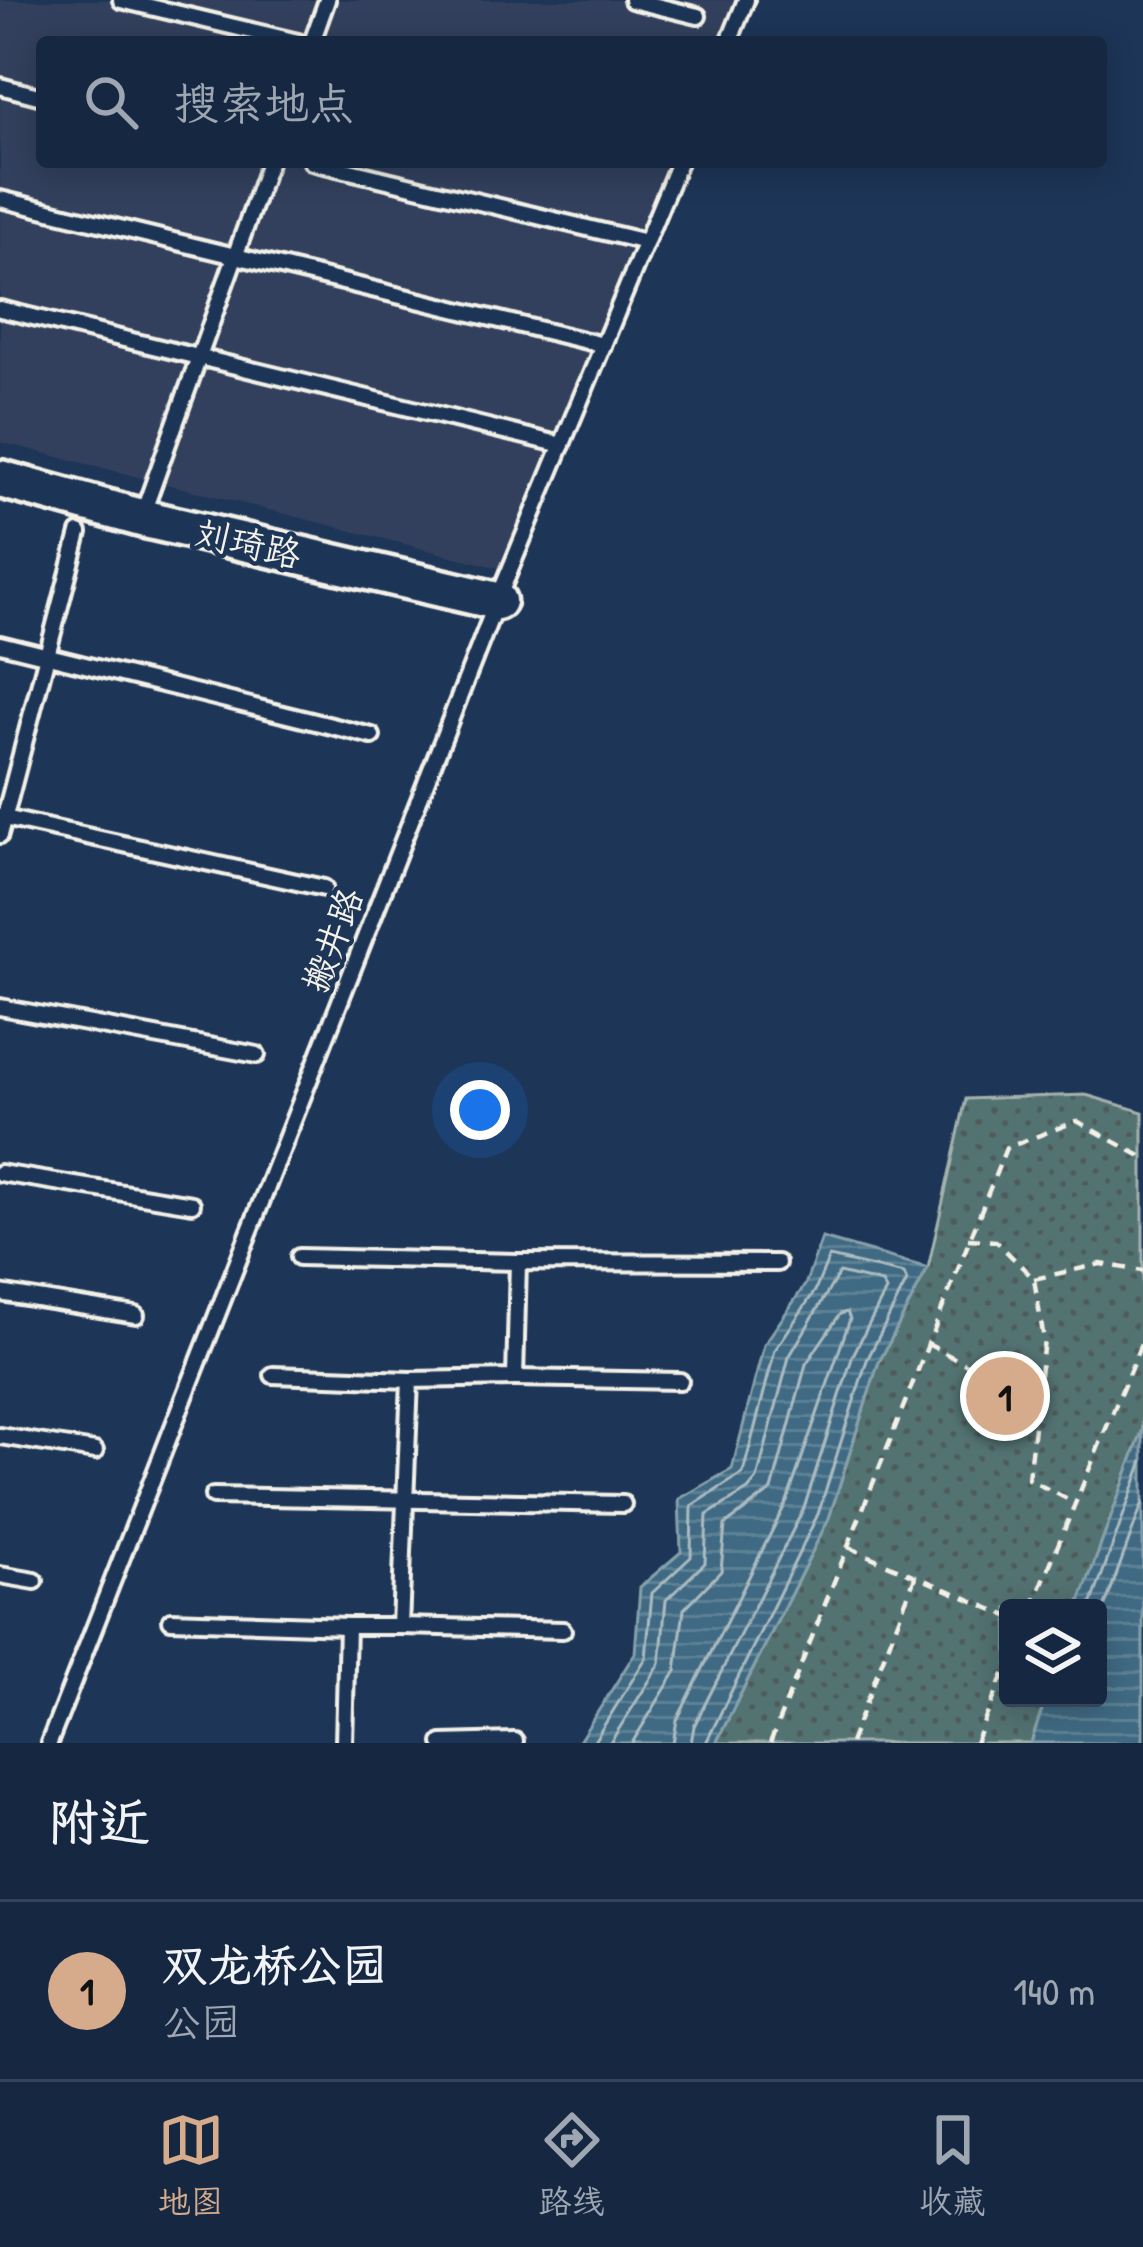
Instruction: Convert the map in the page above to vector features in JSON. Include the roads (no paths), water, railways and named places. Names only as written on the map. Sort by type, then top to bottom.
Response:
[{"type":"street","name":"刘琦路","points":[[0,479],[141,518],[497,601]]},
{"type":"lane","points":[[122,0],[273,36]]},
{"type":"lane","points":[[314,36],[327,0]]},
{"type":"lane","points":[[632,0],[698,16]]},
{"type":"lane","points":[[731,36],[746,0]]},
{"type":"lane","points":[[0,86],[36,95]]},
{"type":"lane","points":[[141,518],[267,168]]},
{"type":"lane","points":[[337,168],[646,242]]},
{"type":"lane","name":"搬井路","points":[[49,1743],[497,601],[677,168]]},
{"type":"lane","points":[[0,199],[603,345]]},
{"type":"lane","points":[[0,309],[562,445]]},
{"type":"lane","points":[[0,835],[79,533]]},
{"type":"lane","points":[[0,644],[372,736]]},
{"type":"lane","points":[[2,817],[323,888]]},
{"type":"lane","points":[[0,1006],[257,1055]]},
{"type":"lane","points":[[0,1173],[192,1204]]},
{"type":"lane","points":[[299,1257],[777,1263]]},
{"type":"lane","points":[[515,1378],[518,1262]]},
{"type":"lane","points":[[0,1293],[136,1315]]},
{"type":"lane","points":[[273,1375],[680,1381]]},
{"type":"lane","points":[[400,1625],[410,1380]]},
{"type":"lane","points":[[0,1436],[95,1451]]},
{"type":"lane","points":[[213,1496],[623,1504]]},
{"type":"lane","points":[[0,1575],[35,1581]]},
{"type":"lane","points":[[171,1620],[563,1630]]},
{"type":"lane","points":[[344,1743],[347,1625]]},
{"type":"lane","points":[[442,1743],[515,1741]]},
{"type":"water","points":[[822,1238],[928,1268],[878,1364],[829,1518],[716,1743],[578,1743],[635,1653],[640,1587],[681,1552],[679,1499],[732,1469],[764,1345],[805,1285]]},
{"type":"water","points":[[1143,1429],[1143,1743],[1031,1743],[1043,1707],[1107,1707],[1107,1599],[1081,1599]]},
{"type":"place","name":"双龙桥公园","points":[[1005,1396]]}]
